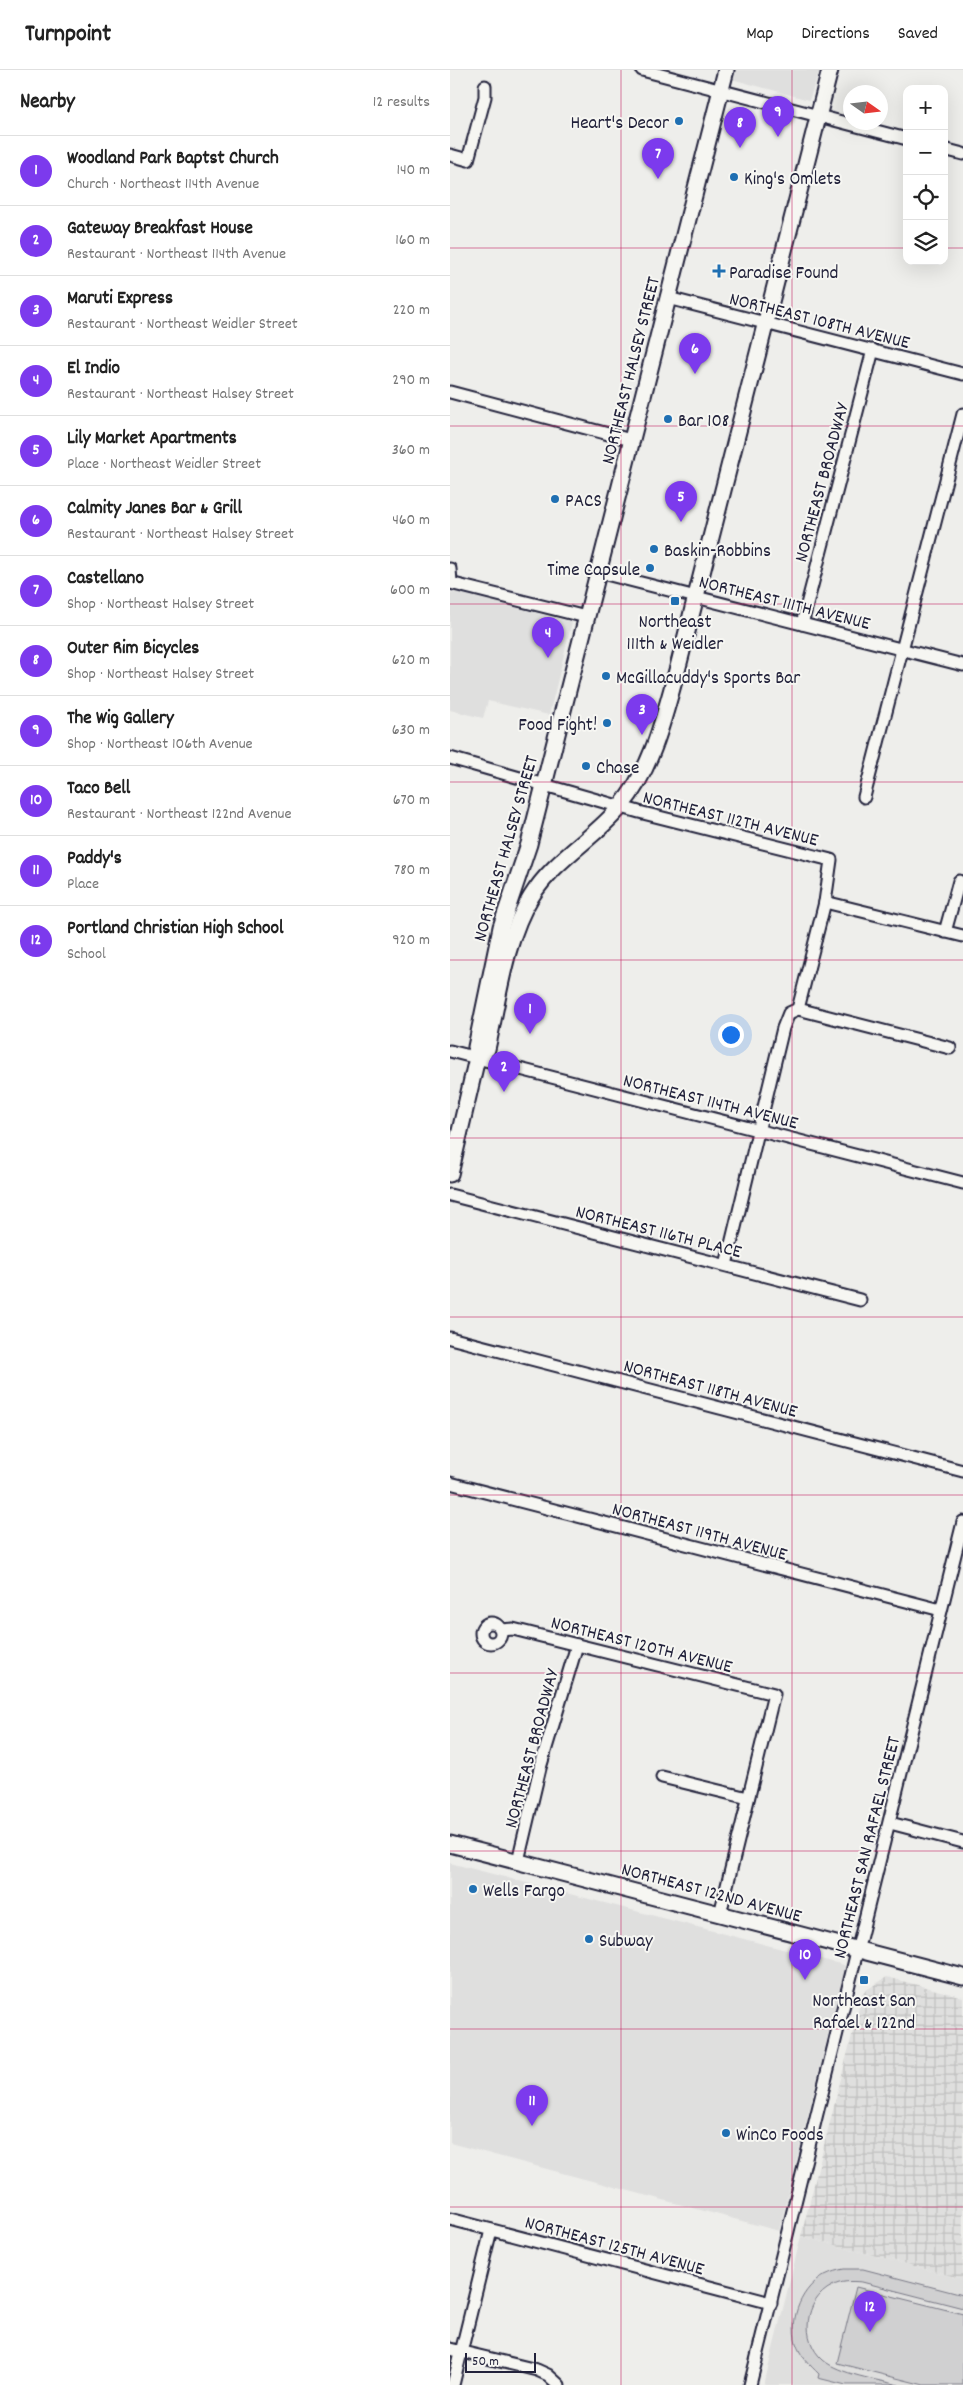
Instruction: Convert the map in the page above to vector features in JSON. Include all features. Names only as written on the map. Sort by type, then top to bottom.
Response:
[{"type":"main road","name":"NORTHEAST HALSEY STREET","points":[[450,1174],[477,1058],[476,1047],[501,927],[529,844],[726,70]]},
{"type":"main road","points":[[477,1058],[487,1049],[513,936],[531,897],[554,867],[621,806],[646,767],[655,746],[830,70]]},
{"type":"main road","name":"NORTHEAST 122ND AVENUE","points":[[450,1844],[963,1977]]},
{"type":"street","points":[[642,70],[903,138]]},
{"type":"street","points":[[450,155],[468,160],[485,97],[485,86]]},
{"type":"street","points":[[948,150],[963,154]]},
{"type":"street","name":"NORTHEAST 108TH AVENUE","points":[[668,298],[963,374]]},
{"type":"street","name":"NORTHEAST BROADWAY","points":[[802,624],[872,350]]},
{"type":"street","points":[[450,392],[631,440]]},
{"type":"street","points":[[864,797],[963,414]]},
{"type":"street","points":[[450,569],[450,582],[586,617]]},
{"type":"street","name":"NORTHEAST 111TH AVENUE","points":[[598,572],[963,665]]},
{"type":"street","name":"NORTHEAST 112TH AVENUE","points":[[450,758],[639,812],[831,860],[825,902]]},
{"type":"street","points":[[945,932],[958,881]]},
{"type":"street","points":[[798,1009],[825,902],[963,936]]},
{"type":"street","points":[[726,1265],[786,1017],[792,1010],[798,1009],[950,1048]]},
{"type":"street","name":"NORTHEAST 114TH AVENUE","points":[[450,1051],[963,1183]]},
{"type":"street","name":"NORTHEAST 116TH PLACE","points":[[450,1195],[860,1300]]},
{"type":"street","name":"NORTHEAST 118TH AVENUE","points":[[450,1338],[963,1471]]},
{"type":"street","name":"NORTHEAST 119TH AVENUE","points":[[450,1483],[941,1610]]},
{"type":"street","name":"NORTHEAST SAN RAFAEL STREET","points":[[750,2385],[963,1522]]},
{"type":"street","name":"NORTHEAST 120TH AVENUE","points":[[501,1630],[512,1630],[577,1645],[774,1694],[748,1798]]},
{"type":"street","name":"NORTHEAST BROADWAY","points":[[518,1861],[540,1768],[577,1645]]},
{"type":"street","points":[[662,1777],[748,1798],[720,1914]]},
{"type":"street","points":[[890,1823],[963,1842]]},
{"type":"street","name":"NORTHEAST 125TH AVENUE","points":[[450,2219],[771,2302]]},
{"type":"street","points":[[453,2385],[455,2350],[491,2230]]},
{"type":"street","points":[[455,2350],[537,2370],[548,2375],[559,2385]]},
{"type":"shaded area","points":[[730,70],[820,70],[809,100],[728,78]]},
{"type":"shaded area","points":[[456,592],[572,622],[549,715],[488,701],[483,718],[450,710],[450,593]]},
{"type":"shaded area","points":[[450,1863],[844,1965],[845,1968],[779,2231],[450,2143]]},
{"type":"shaded area","points":[[887,1977],[963,1997],[963,2279],[801,2236],[863,1992]]},
{"type":"shaded area","points":[[801,2236],[963,2279],[963,2385],[764,2385]]},
{"type":"shaded area","points":[[863,2269],[963,2295],[963,2308],[862,2282],[850,2282],[832,2286],[823,2292],[816,2301],[808,2321],[808,2331],[816,2352],[823,2360],[849,2373],[899,2385],[846,2385],[818,2378],[819,2374],[798,2348],[794,2333],[794,2323],[799,2304],[804,2295],[817,2280],[834,2271]]},
{"type":"shaded area","points":[[856,2287],[963,2314],[963,2385],[924,2385],[837,2363]]},
{"type":"place","name":"Heart's Decor","points":[[679,121]]},
{"type":"place","name":"The Wig Gallery","points":[[778,137]]},
{"type":"place","name":"Outer Rim Bicycles","points":[[740,148]]},
{"type":"place","name":"King's Omlets","points":[[734,177]]},
{"type":"place","name":"Castellano","points":[[658,179]]},
{"type":"place","name":"Paradise Found","points":[[719,271]]},
{"type":"place","name":"Calmity Janes Bar & Grill","points":[[695,374]]},
{"type":"place","name":"Bar 108","points":[[668,419]]},
{"type":"place","name":"PACS","points":[[555,499]]},
{"type":"place","name":"Lily Market Apartments","points":[[681,522]]},
{"type":"place","name":"Baskin-Robbins","points":[[654,549]]},
{"type":"place","name":"Time Capsule","points":[[650,568]]},
{"type":"place","name":"Northeast 111th & Weidler","points":[[675,601]]},
{"type":"place","name":"El Indio","points":[[548,658]]},
{"type":"place","name":"McGillacuddy's Sports Bar","points":[[606,676]]},
{"type":"place","name":"Food Fight!","points":[[607,723]]},
{"type":"place","name":"Maruti Express","points":[[642,735]]},
{"type":"place","name":"Chase","points":[[586,766]]},
{"type":"place","name":"Woodland Park Baptst Church","points":[[530,1034]]},
{"type":"place","name":"Gateway Breakfast House","points":[[504,1092]]},
{"type":"place","name":"Wells Fargo","points":[[473,1889]]},
{"type":"place","name":"Subway","points":[[589,1939]]},
{"type":"place","name":"Taco Bell","points":[[805,1980]]},
{"type":"place","name":"Northeast San Rafael & 122nd","points":[[864,1980]]},
{"type":"place","name":"Paddy's","points":[[532,2126]]},
{"type":"place","name":"WinCo Foods","points":[[726,2133]]},
{"type":"place","name":"Portland Christian High School","points":[[870,2332]]}]
